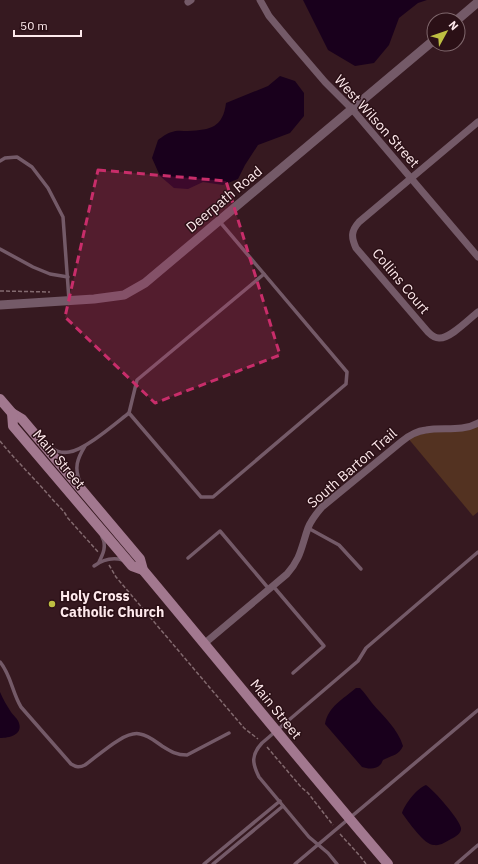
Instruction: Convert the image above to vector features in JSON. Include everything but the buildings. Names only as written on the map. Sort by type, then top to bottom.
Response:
[{"type":"main road","name":"Main Street","points":[[0,399],[12,413],[22,419],[84,491],[140,559],[143,570],[385,862]]},
{"type":"main road","name":"Main Street","points":[[12,413],[13,426],[128,562],[132,566],[143,570]]},
{"type":"street","name":"West Wilson Street","points":[[260,0],[269,16],[289,40],[325,82],[352,109],[478,257]]},
{"type":"street","points":[[466,12],[478,2]]},
{"type":"street","name":"Deerpath Road","points":[[0,305],[94,299],[124,294],[145,283],[426,47]]},
{"type":"street","points":[[412,178],[478,122]]},
{"type":"street","name":"Collins Court","points":[[412,178],[354,227],[351,234],[352,241],[356,248],[428,332],[434,337],[445,337],[451,334],[478,312]]},
{"type":"street","name":"South Barton Trail","points":[[205,643],[271,588],[295,565],[308,528],[314,517],[322,508],[407,437],[425,430],[464,428],[478,423]]},
{"type":"lane","points":[[0,161],[5,158],[17,157],[32,167],[48,188],[63,217],[69,301]]},
{"type":"lane","points":[[129,413],[201,497],[213,497],[346,384],[347,372],[219,221]]},
{"type":"lane","points":[[0,249],[33,268],[50,274],[68,277]]},
{"type":"lane","points":[[41,440],[56,451],[61,452],[72,452],[85,446],[129,413],[137,380],[264,274]]},
{"type":"lane","points":[[84,491],[76,467],[80,454],[85,446]]},
{"type":"lane","points":[[97,525],[105,542],[103,553],[99,562]]},
{"type":"lane","points":[[308,528],[339,545],[361,569]]},
{"type":"lane","points":[[188,558],[220,531],[324,646],[294,673]]},
{"type":"lane","points":[[335,863],[328,853],[309,837],[259,777],[255,769],[253,759],[255,750],[358,661],[366,648],[478,552]]},
{"type":"lane","points":[[94,566],[99,562],[114,558],[128,562]]},
{"type":"lane","points":[[0,662],[6,669],[16,698],[22,707],[75,767],[85,765],[124,737],[131,734],[140,733],[148,736],[173,753],[180,755],[187,754],[230,733]]},
{"type":"lane","points":[[294,864],[478,710]]},
{"type":"lane","points":[[204,864],[280,802]]},
{"type":"lane","points":[[212,864],[283,806]]},
{"type":"lane","points":[[456,864],[478,845]]},
{"type":"path","points":[[0,291],[50,292]]},
{"type":"path","points":[[0,442],[23,468],[32,475],[99,553]]},
{"type":"path","points":[[108,563],[116,577],[244,728],[268,748],[301,787],[308,793],[366,864]]},
{"type":"highlighted area","points":[[98,170],[226,181],[280,355],[155,403],[65,317]]},
{"type":"shaded area","points":[[303,0],[427,0],[418,3],[399,18],[389,45],[374,63],[355,66],[328,50]]},
{"type":"shaded area","points":[[280,76],[295,81],[304,93],[304,116],[290,133],[258,145],[238,179],[223,185],[203,182],[188,189],[174,188],[160,176],[152,158],[158,140],[166,134],[174,131],[203,130],[214,126],[222,117],[226,103],[268,86]]},
{"type":"shaded area","points":[[478,423],[478,512],[473,516],[407,437]]},
{"type":"shaded area","points":[[356,688],[360,688],[390,723],[398,734],[403,746],[398,753],[383,760],[379,766],[369,769],[362,767],[325,724],[329,713],[333,708]]},
{"type":"shaded area","points":[[0,692],[20,727],[14,735],[0,738]]},
{"type":"shaded area","points":[[426,785],[446,805],[460,824],[461,828],[460,832],[456,836],[438,845],[430,844],[426,841],[416,832],[402,813],[412,797],[419,789]]},
{"type":"place","name":"Holy Cross Catholic Church","points":[[52,604]]}]
